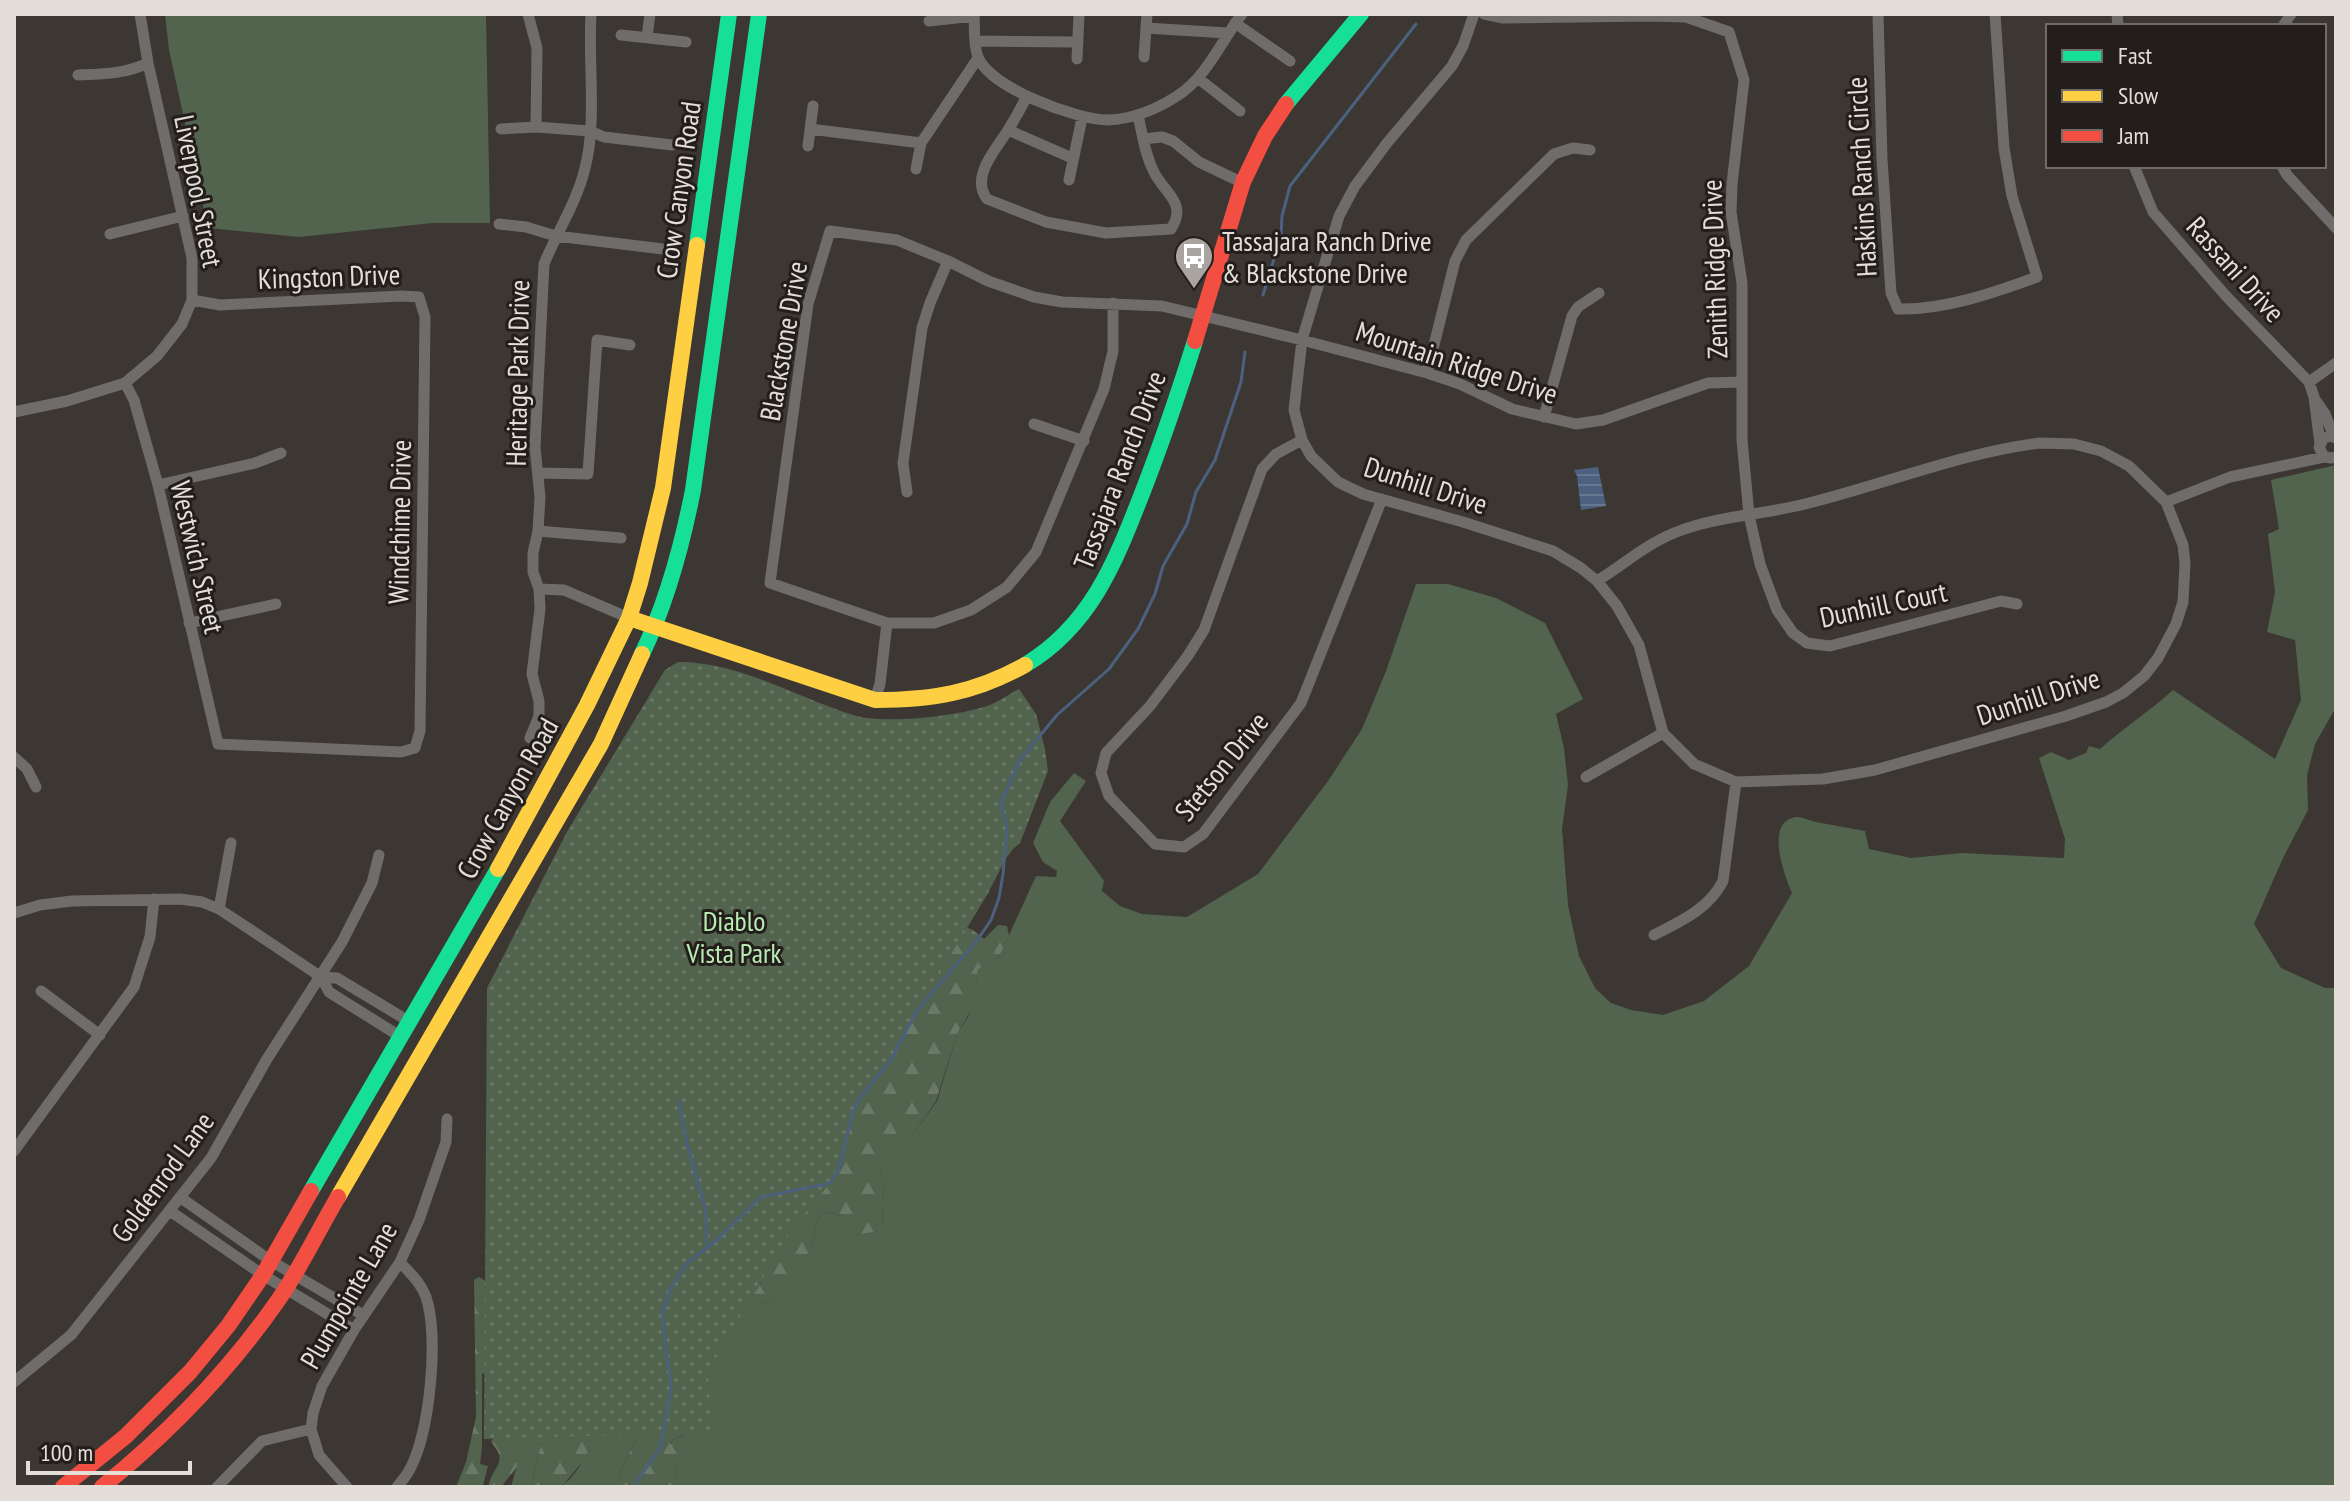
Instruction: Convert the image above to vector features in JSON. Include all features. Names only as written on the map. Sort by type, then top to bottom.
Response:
[{"type":"main road","name":"Crow Canyon Road","points":[[67,1486],[131,1433],[174,1391],[230,1326],[267,1268],[491,881],[564,749],[629,618],[663,488],[729,14]]},
{"type":"main road","name":"Crow Canyon Road","points":[[102,1487],[147,1450],[197,1402],[237,1355],[289,1282],[601,744],[655,627],[684,538],[693,490],[759,14]]},
{"type":"main road","name":"Tassajara Ranch Drive","points":[[629,618],[875,700],[938,699],[969,691],[1011,675],[1052,647],[1079,621],[1100,590],[1119,551],[1177,401],[1243,183],[1263,140],[1288,101],[1361,14]]},
{"type":"street","name":"Liverpool Street","points":[[14,412],[67,401],[125,383],[157,356],[182,324],[192,300],[192,258],[140,14]]},
{"type":"street","points":[[528,14],[537,48],[536,127]]},
{"type":"street","name":"Heritage Park Drive","points":[[530,738],[539,716],[539,701],[532,674],[540,609],[533,553],[540,497],[535,447],[544,264],[569,213],[585,169],[590,131],[591,14]]},
{"type":"street","points":[[647,37],[650,14]]},
{"type":"street","points":[[1077,59],[1079,14]]},
{"type":"street","points":[[1144,57],[1147,14]]},
{"type":"street","name":"Dunhill Drive","points":[[1474,14],[1452,66],[1387,143],[1355,186],[1339,216],[1302,340],[1294,410],[1302,440],[1311,456],[1338,482],[1363,494],[1553,551],[1597,581],[1617,606],[1639,645],[1663,733],[1694,764],[1736,782],[1823,779],[1875,770],[2106,702],[2144,676],[2158,658],[2176,624],[2183,602],[2185,563],[2183,545],[2166,502],[2129,466],[2101,451],[2074,444],[2040,443],[1954,462],[1803,504],[1677,532],[1651,543],[1597,581]]},
{"type":"street","name":"Zenith Ridge Drive","points":[[1484,14],[1503,18],[1686,17],[1729,32],[1744,80],[1731,212],[1742,283],[1742,440],[1749,515]]},
{"type":"street","name":"Haskins Ranch Circle","points":[[1878,14],[1882,159],[1891,293],[1898,309],[1920,309],[1974,298],[2037,277],[2012,196],[2004,148],[1995,14]]},
{"type":"street","points":[[929,21],[974,15],[978,58],[991,73],[1027,96],[1082,118],[1108,120],[1138,115],[1174,98],[1199,79],[1239,18],[1290,61]]},
{"type":"street","points":[[1146,28],[1227,33]]},
{"type":"street","points":[[621,35],[686,42]]},
{"type":"street","points":[[976,41],[1077,42]]},
{"type":"street","points":[[916,169],[921,143],[978,58]]},
{"type":"street","points":[[78,75],[117,74],[148,63]]},
{"type":"street","points":[[1199,79],[1240,111]]},
{"type":"street","points":[[1027,96],[988,160],[982,177],[982,191],[987,199],[1046,222],[1106,233],[1171,229],[1176,221],[1177,207],[1154,174],[1138,115]]},
{"type":"street","points":[[808,146],[813,106]]},
{"type":"street","points":[[1069,180],[1082,118]]},
{"type":"street","points":[[501,129],[536,127],[590,131],[604,137],[672,145]]},
{"type":"street","points":[[810,129],[921,143]]},
{"type":"street","points":[[1008,130],[1072,158]]},
{"type":"street","points":[[1143,139],[1162,137],[1173,141],[1199,162],[1243,183]]},
{"type":"street","points":[[1427,373],[1455,261],[1466,240],[1554,154],[1573,148],[1590,150]]},
{"type":"street","name":"Rassani Drive","points":[[2135,168],[2153,212],[2226,296],[2309,382],[2325,451]]},
{"type":"street","points":[[2283,168],[2336,228]]},
{"type":"street","points":[[110,234],[183,216]]},
{"type":"street","points":[[499,224],[526,227],[556,236],[663,249]]},
{"type":"street","name":"Blackstone Drive","points":[[1113,303],[1113,351],[1104,389],[1036,552],[1007,587],[971,610],[934,623],[887,623],[770,583],[808,304],[830,231],[897,240],[988,281],[1034,297],[1062,302],[1113,303],[1162,306],[1202,316]]},
{"type":"street","points":[[907,492],[903,463],[922,328],[948,261]]},
{"type":"street","points":[[1544,417],[1572,316],[1578,307],[1599,293]]},
{"type":"street","name":"Kingston Drive","points":[[192,300],[220,305],[419,297]]},
{"type":"street","name":"Windchime Drive","points":[[218,744],[401,752],[415,748],[420,731],[425,317],[419,297]]},
{"type":"street","name":"Mountain Ridge Drive","points":[[1202,316],[1427,373],[1460,384],[1512,409],[1576,424],[1603,420],[1708,383],[1742,382]]},
{"type":"street","points":[[538,473],[588,474],[597,340],[630,345]]},
{"type":"street","points":[[2309,382],[2336,363]]},
{"type":"street","name":"Westwich Street","points":[[125,383],[134,400],[158,485],[218,744]]},
{"type":"street","name":"Rassani Drive","points":[[2314,397],[2335,438]]},
{"type":"street","points":[[1034,424],[1084,441]]},
{"type":"street","points":[[2166,502],[2230,477],[2274,468],[2314,452],[2325,451],[2324,438],[2335,438]]},
{"type":"street","name":"Stetson Drive","points":[[1302,440],[1276,454],[1262,469],[1204,630],[1150,706],[1106,753],[1101,773],[1109,796],[1155,844],[1184,847],[1203,834],[1301,703],[1382,499]]},
{"type":"street","points":[[158,485],[255,463],[281,453]]},
{"type":"street","name":"Dunhill Court","points":[[1749,515],[1760,564],[1777,610],[1793,633],[1807,643],[1830,646],[2001,601],[2017,604]]},
{"type":"street","points":[[538,531],[621,538]]},
{"type":"street","points":[[539,589],[564,590],[629,618]]},
{"type":"street","points":[[189,623],[276,604]]},
{"type":"street","points":[[875,700],[880,684],[887,623]]},
{"type":"street","points":[[1586,777],[1663,733]]},
{"type":"street","points":[[14,757],[27,769],[36,787]]},
{"type":"street","points":[[1654,935],[1695,913],[1716,895],[1723,881],[1736,782]]},
{"type":"street","points":[[219,909],[231,843]]},
{"type":"street","name":"Goldenrod Lane","points":[[14,1382],[71,1335],[211,1158],[267,1059],[342,942],[372,883],[379,855]]},
{"type":"street","points":[[14,913],[40,905],[72,901],[154,899],[202,902],[219,909],[321,977],[329,992],[405,1029]]},
{"type":"street","points":[[14,1151],[129,995],[141,970],[150,937],[154,899]]},
{"type":"street","points":[[321,977],[337,978],[405,1029]]},
{"type":"street","points":[[41,991],[100,1035]]},
{"type":"street","name":"Plumpointe Lane","points":[[311,1429],[322,1386],[363,1315],[400,1262],[419,1220],[446,1142],[447,1119]]},
{"type":"street","points":[[181,1198],[267,1268]]},
{"type":"street","points":[[170,1211],[289,1282],[354,1330]]},
{"type":"street","points":[[397,1487],[411,1468],[420,1443],[430,1389],[432,1355],[427,1299],[421,1285],[400,1262]]},
{"type":"street","points":[[289,1282],[363,1315]]},
{"type":"street","points":[[217,1487],[262,1441],[311,1429],[319,1455],[347,1487]]},
{"type":"green space","points":[[165,14],[486,14],[490,223],[433,223],[299,237],[208,228],[169,50]]},
{"type":"green space","points":[[2336,465],[2336,707],[2315,744],[2307,775],[2308,810],[2254,924],[2281,968],[2325,988],[2336,988],[2336,1487],[673,1487],[679,1459],[670,1445],[684,1435],[690,1398],[762,1272],[762,1282],[752,1296],[763,1303],[781,1293],[796,1275],[807,1255],[822,1212],[842,1215],[855,1233],[879,1231],[882,1227],[882,1166],[917,1129],[937,1101],[957,1034],[968,1017],[978,968],[999,957],[1036,876],[1056,877],[1057,871],[1043,862],[1033,843],[1050,802],[1074,773],[1086,781],[1060,821],[1104,881],[1102,891],[1120,906],[1142,914],[1187,917],[1258,874],[1328,781],[1362,729],[1416,584],[1448,584],[1496,598],[1545,623],[1583,699],[1556,714],[1568,785],[1562,829],[1568,905],[1579,956],[1595,988],[1611,1003],[1663,1015],[1704,1001],[1749,966],[1792,893],[1779,849],[1781,828],[1787,820],[1799,817],[1865,831],[1869,849],[1911,858],[1962,853],[2064,858],[2065,839],[2039,758],[2051,752],[2069,760],[2086,753],[2089,746],[2100,749],[2173,690],[2275,759],[2301,700],[2295,640],[2267,632],[2275,592],[2268,534],[2279,529],[2271,480]]},
{"type":"green space","name":"Diablo Vista Park","points":[[678,662],[746,674],[866,718],[920,718],[974,710],[1019,689],[1036,714],[1048,771],[1020,843],[1005,860],[891,1060],[853,1111],[842,1158],[832,1181],[789,1233],[708,1371],[711,1432],[484,1439],[487,988],[568,830],[665,670]]},
{"type":"green space","points":[[955,923],[973,930],[984,939],[998,925],[1007,926],[1009,936],[999,957],[978,969],[973,1007],[957,1034],[936,1101],[917,1129],[882,1167],[880,1174],[884,1182],[880,1231],[854,1233],[842,1215],[822,1212],[802,1265],[781,1293],[763,1303],[755,1300],[752,1296],[762,1282],[762,1273],[733,1282],[689,1432],[670,1444],[683,1446],[685,1452],[679,1460],[673,1487],[608,1487],[619,1481],[641,1427],[482,1373],[480,1464],[488,1466],[483,1485],[456,1487],[466,1462],[476,1417],[474,1280],[479,1277],[487,1282]]},
{"type":"green space","points":[[576,1397],[540,1447],[531,1487],[511,1487],[516,1469],[515,1441],[520,1432]]},
{"type":"green space","points":[[641,1427],[619,1481],[608,1487],[560,1487],[579,1468],[600,1428]]},
{"type":"green space","points":[[600,1428],[584,1460],[564,1484],[560,1487],[531,1487],[540,1447],[550,1431]]},
{"type":"green space","points":[[520,1431],[516,1468],[502,1487],[488,1487],[499,1460],[491,1442],[495,1435]]},
{"type":"water","points":[[1598,467],[1606,506],[1581,510],[1574,470]]},
{"type":"waterway","points":[[1263,295],[1281,236],[1282,216],[1290,186],[1416,24]]},
{"type":"waterway","points":[[633,1487],[661,1447],[671,1388],[662,1314],[670,1290],[686,1264],[717,1240],[761,1197],[832,1181],[840,1165],[853,1111],[862,1095],[891,1060],[916,1012],[991,920],[1003,874],[1007,827],[1001,803],[1020,760],[1057,715],[1109,669],[1138,629],[1155,594],[1163,566],[1187,524],[1196,492],[1215,460],[1241,382],[1245,352]]},
{"type":"waterway","points":[[679,1101],[686,1140],[706,1211],[707,1246]]},
{"type":"traffic: fast","points":[[697,245],[729,14]]},
{"type":"traffic: fast","points":[[642,654],[673,574],[693,490],[759,14]]},
{"type":"traffic: fast","points":[[1286,104],[1361,14]]},
{"type":"traffic: fast","points":[[1025,665],[1068,631],[1099,589],[1123,542],[1150,473],[1195,341]]},
{"type":"traffic: fast","points":[[311,1191],[498,869]]},
{"type":"traffic: slow","points":[[498,869],[587,705],[629,618],[663,488],[697,245]]},
{"type":"traffic: slow","points":[[629,618],[875,700],[953,693],[1007,675],[1025,665]]},
{"type":"traffic: slow","points":[[338,1197],[601,744],[642,654]]},
{"type":"traffic: jam","points":[[1195,341],[1243,182],[1265,136],[1286,104]]},
{"type":"traffic: jam","points":[[63,1487],[126,1436],[190,1372],[228,1326],[263,1275],[311,1191]]},
{"type":"traffic: jam","points":[[102,1487],[175,1422],[240,1351],[287,1287],[338,1197]]},
{"type":"place","name":"Tassajara Ranch Drive & Blackstone Drive","points":[[1194,290]]}]
